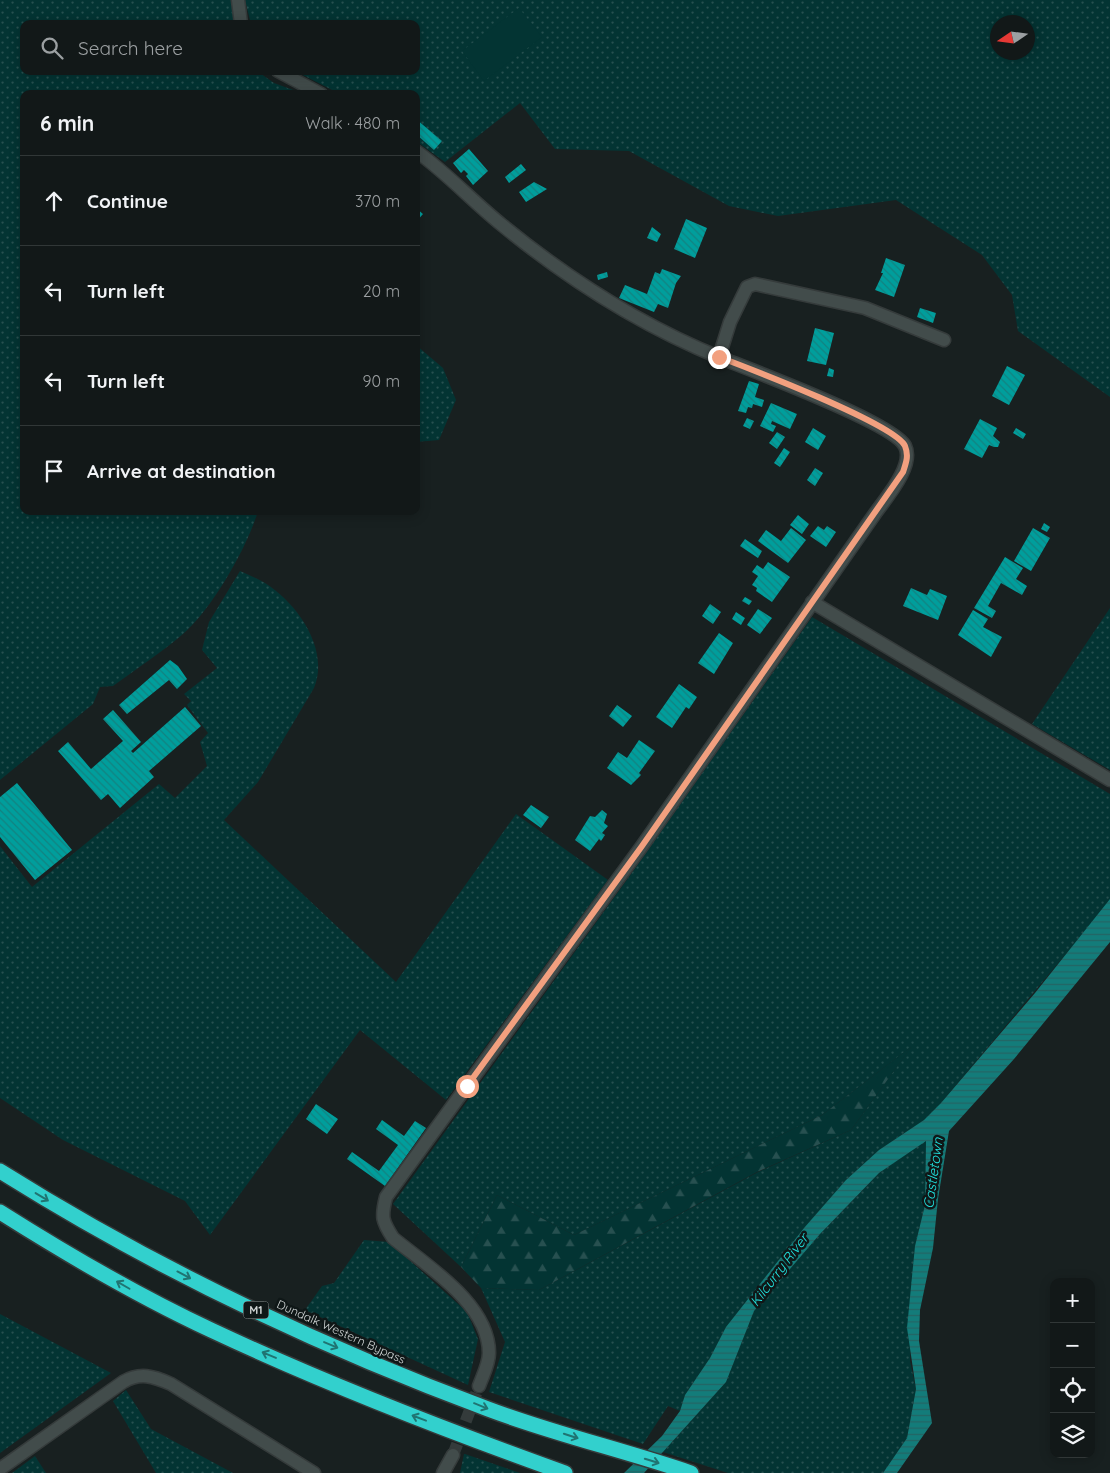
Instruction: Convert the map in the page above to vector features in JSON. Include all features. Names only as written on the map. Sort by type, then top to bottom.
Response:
[{"type":"highway","name":"Dundalk Western Bypass","points":[[0,1172],[98,1230],[192,1279],[319,1340],[490,1410],[691,1473]]},
{"type":"highway","points":[[0,1212],[126,1287],[211,1330],[366,1397],[565,1473]]},
{"type":"street","points":[[238,0],[240,20]]},
{"type":"street","points":[[285,75],[314,90]]},
{"type":"street","points":[[420,154],[437,166],[500,224],[560,269],[640,320],[719,357],[814,394],[893,434],[905,445],[908,458],[903,472],[642,846],[386,1196],[382,1213],[384,1224],[393,1238],[472,1306],[486,1331],[489,1352],[487,1367],[479,1386]]},
{"type":"street","points":[[719,357],[730,322],[747,287],[755,284],[865,308],[944,340]]},
{"type":"street","points":[[812,602],[1110,780]]},
{"type":"street","points":[[0,1469],[133,1376],[153,1375],[179,1389],[314,1473]]},
{"type":"street","points":[[443,1473],[453,1455]]},
{"type":"green space","points":[[0,0],[232,0],[234,20],[20,20],[20,75],[263,75],[274,83],[293,90],[20,90],[20,515],[257,515],[237,560],[217,594],[194,623],[166,648],[113,686],[100,687],[93,704],[0,780]]},
{"type":"green space","points":[[245,0],[1110,0],[1110,397],[1018,331],[1012,295],[982,255],[896,200],[778,216],[729,206],[629,151],[555,149],[520,103],[445,162],[420,144],[420,90],[332,90],[303,75],[420,75],[420,20],[250,20]]},
{"type":"green space","points":[[519,8],[542,37],[484,81],[462,51]]},
{"type":"green space","points":[[420,348],[443,368],[456,400],[439,440],[420,442]]},
{"type":"green space","points":[[240,571],[262,581],[277,592],[299,615],[308,628],[314,643],[318,658],[318,673],[314,688],[258,782],[224,820],[396,982],[516,814],[608,880],[446,1100],[360,1030],[210,1235],[185,1201],[63,1140],[0,1098],[0,846],[32,887],[159,784],[175,798],[207,766],[200,742],[208,733],[187,705],[191,701],[184,694],[217,668],[202,650],[209,622]]},
{"type":"green space","points":[[1110,608],[1110,770],[1032,724]]},
{"type":"green space","points":[[812,617],[1110,794],[1110,899],[941,1103],[924,1120],[879,1150],[846,1180],[804,1228],[726,1327],[710,1358],[685,1395],[680,1411],[668,1406],[643,1444],[489,1392],[505,1342],[481,1288],[539,1290],[758,1172],[851,1130],[911,1047],[822,1115],[574,1235],[497,1195],[461,1267],[393,1204],[631,874]]},
{"type":"green space","points":[[912,1046],[851,1130],[757,1172],[539,1290],[481,1288],[461,1267],[497,1195],[574,1235],[822,1115]]},
{"type":"green space","points":[[926,1140],[925,1205],[915,1246],[910,1361],[916,1389],[907,1438],[883,1473],[728,1473],[663,1452],[726,1382],[754,1311],[820,1234],[879,1173]]},
{"type":"green space","points":[[364,1240],[389,1242],[467,1312],[478,1339],[468,1385],[305,1310],[322,1286],[334,1283]]},
{"type":"green space","points":[[0,1314],[111,1373],[0,1453]]},
{"type":"green space","points":[[126,1390],[151,1429],[233,1473],[156,1473],[113,1401]]},
{"type":"green space","points":[[465,1454],[520,1473],[460,1473]]},
{"type":"green space","points":[[35,1456],[46,1473],[12,1473]]},
{"type":"water","points":[[1110,899],[1110,942],[1014,1059],[949,1131],[938,1199],[933,1248],[920,1310],[919,1341],[932,1423],[897,1473],[883,1473],[907,1438],[916,1389],[907,1328],[915,1246],[925,1205],[926,1141],[879,1173],[820,1234],[754,1311],[726,1382],[644,1473],[624,1473],[662,1436],[680,1411],[685,1395],[710,1358],[726,1327],[804,1228],[846,1180],[879,1150],[924,1120],[941,1103],[1035,993]]},
{"type":"building","points":[[420,122],[442,141],[434,150],[420,138]]},
{"type":"building","points":[[469,149],[488,171],[473,185],[466,176],[468,174],[464,170],[461,173],[453,163]]},
{"type":"building","points":[[521,164],[526,170],[509,183],[505,177]]},
{"type":"building","points":[[534,182],[547,189],[526,202],[519,192]]},
{"type":"building","points":[[686,219],[707,228],[695,258],[674,249]]},
{"type":"building","points":[[652,227],[661,234],[657,242],[647,238]]},
{"type":"building","points":[[886,258],[905,265],[894,297],[875,290],[883,273],[881,273]]},
{"type":"building","points":[[662,269],[681,276],[676,283],[668,308],[658,304],[654,312],[619,298],[625,285],[647,294],[655,272],[660,274]]},
{"type":"building","points":[[607,272],[608,277],[598,280],[597,275]]},
{"type":"building","points":[[920,308],[936,313],[933,323],[917,317]]},
{"type":"building","points":[[815,328],[834,333],[826,365],[807,361]]},
{"type":"building","points":[[1007,366],[1025,375],[1009,405],[992,396]]},
{"type":"building","points":[[829,368],[834,370],[833,377],[827,376]]},
{"type":"building","points":[[749,381],[759,384],[755,397],[764,400],[762,407],[753,404],[752,408],[748,407],[746,413],[738,411]]},
{"type":"building","points":[[771,403],[797,414],[790,429],[772,421],[771,424],[776,426],[773,432],[760,426]]},
{"type":"building","points":[[747,418],[754,421],[750,429],[743,426]]},
{"type":"building","points":[[980,419],[997,428],[993,436],[1000,442],[998,447],[989,445],[982,458],[964,449]]},
{"type":"building","points":[[813,428],[826,436],[818,450],[805,442]]},
{"type":"building","points":[[1016,428],[1026,434],[1023,439],[1013,433]]},
{"type":"building","points":[[777,432],[785,437],[777,449],[769,443]]},
{"type":"building","points":[[784,448],[790,452],[780,467],[774,463]]},
{"type":"building","points":[[815,468],[823,473],[815,486],[807,480]]},
{"type":"building","points":[[798,515],[809,524],[802,534],[790,525]]},
{"type":"building","points":[[1044,523],[1050,527],[1047,532],[1041,529]]},
{"type":"building","points":[[818,526],[824,530],[827,526],[836,532],[826,547],[810,536]]},
{"type":"building","points":[[791,528],[806,540],[788,563],[758,541],[766,530],[781,541]]},
{"type":"building","points":[[1033,528],[1050,538],[1031,571],[1014,561]]},
{"type":"building","points":[[745,539],[762,551],[758,558],[740,546]]},
{"type":"building","points":[[1005,557],[1023,568],[1016,579],[1027,586],[1022,595],[1001,583],[988,606],[996,611],[992,618],[974,608]]},
{"type":"building","points":[[768,562],[790,577],[772,602],[756,591],[757,588],[752,585],[758,576],[752,572],[757,565],[763,569]]},
{"type":"building","points":[[911,588],[927,595],[930,589],[947,596],[938,620],[903,606]]},
{"type":"building","points":[[745,597],[752,601],[749,605],[742,601]]},
{"type":"building","points":[[710,604],[721,612],[713,624],[702,616]]},
{"type":"building","points":[[758,609],[772,618],[760,634],[747,625]]},
{"type":"building","points":[[973,610],[988,619],[983,627],[1002,637],[991,657],[958,635]]},
{"type":"building","points":[[736,612],[745,618],[741,625],[732,619]]},
{"type":"building","points":[[719,633],[733,643],[714,674],[698,663]]},
{"type":"building","points":[[170,660],[178,666],[187,679],[177,689],[169,680],[127,714],[119,705]]},
{"type":"building","points":[[679,684],[697,697],[689,709],[686,707],[672,728],[656,717]]},
{"type":"building","points":[[617,705],[632,716],[623,727],[609,716]]},
{"type":"building","points":[[185,707],[201,726],[149,771],[154,777],[120,808],[108,794],[101,800],[58,751],[68,742],[91,769],[123,741],[103,719],[113,710],[141,742],[131,751],[133,753]]},
{"type":"building","points":[[639,740],[655,751],[639,773],[641,775],[631,785],[607,768],[618,752],[627,758]]},
{"type":"building","points":[[17,783],[72,850],[35,880],[0,837],[0,797]]},
{"type":"building","points":[[531,805],[549,817],[541,828],[523,815]]},
{"type":"building","points":[[602,810],[607,814],[604,823],[608,826],[602,833],[605,835],[601,841],[599,839],[590,851],[575,840],[590,816],[595,817]]},
{"type":"building","points":[[316,1104],[338,1119],[327,1134],[306,1119]]},
{"type":"building","points":[[382,1120],[404,1136],[415,1121],[426,1128],[385,1186],[347,1159],[352,1152],[379,1171],[398,1145],[376,1129]]},
{"type":"tunnel","points":[[453,1455],[479,1386]]},
{"type":"route","points":[[467,1086],[642,846],[774,654],[874,515],[903,472],[908,458],[905,445],[893,434],[814,394],[719,357]]},
{"type":"water label","name":"Castletown","points":[[933,1173]]},
{"type":"water label","name":"Kilcurry River","points":[[779,1270]]}]
